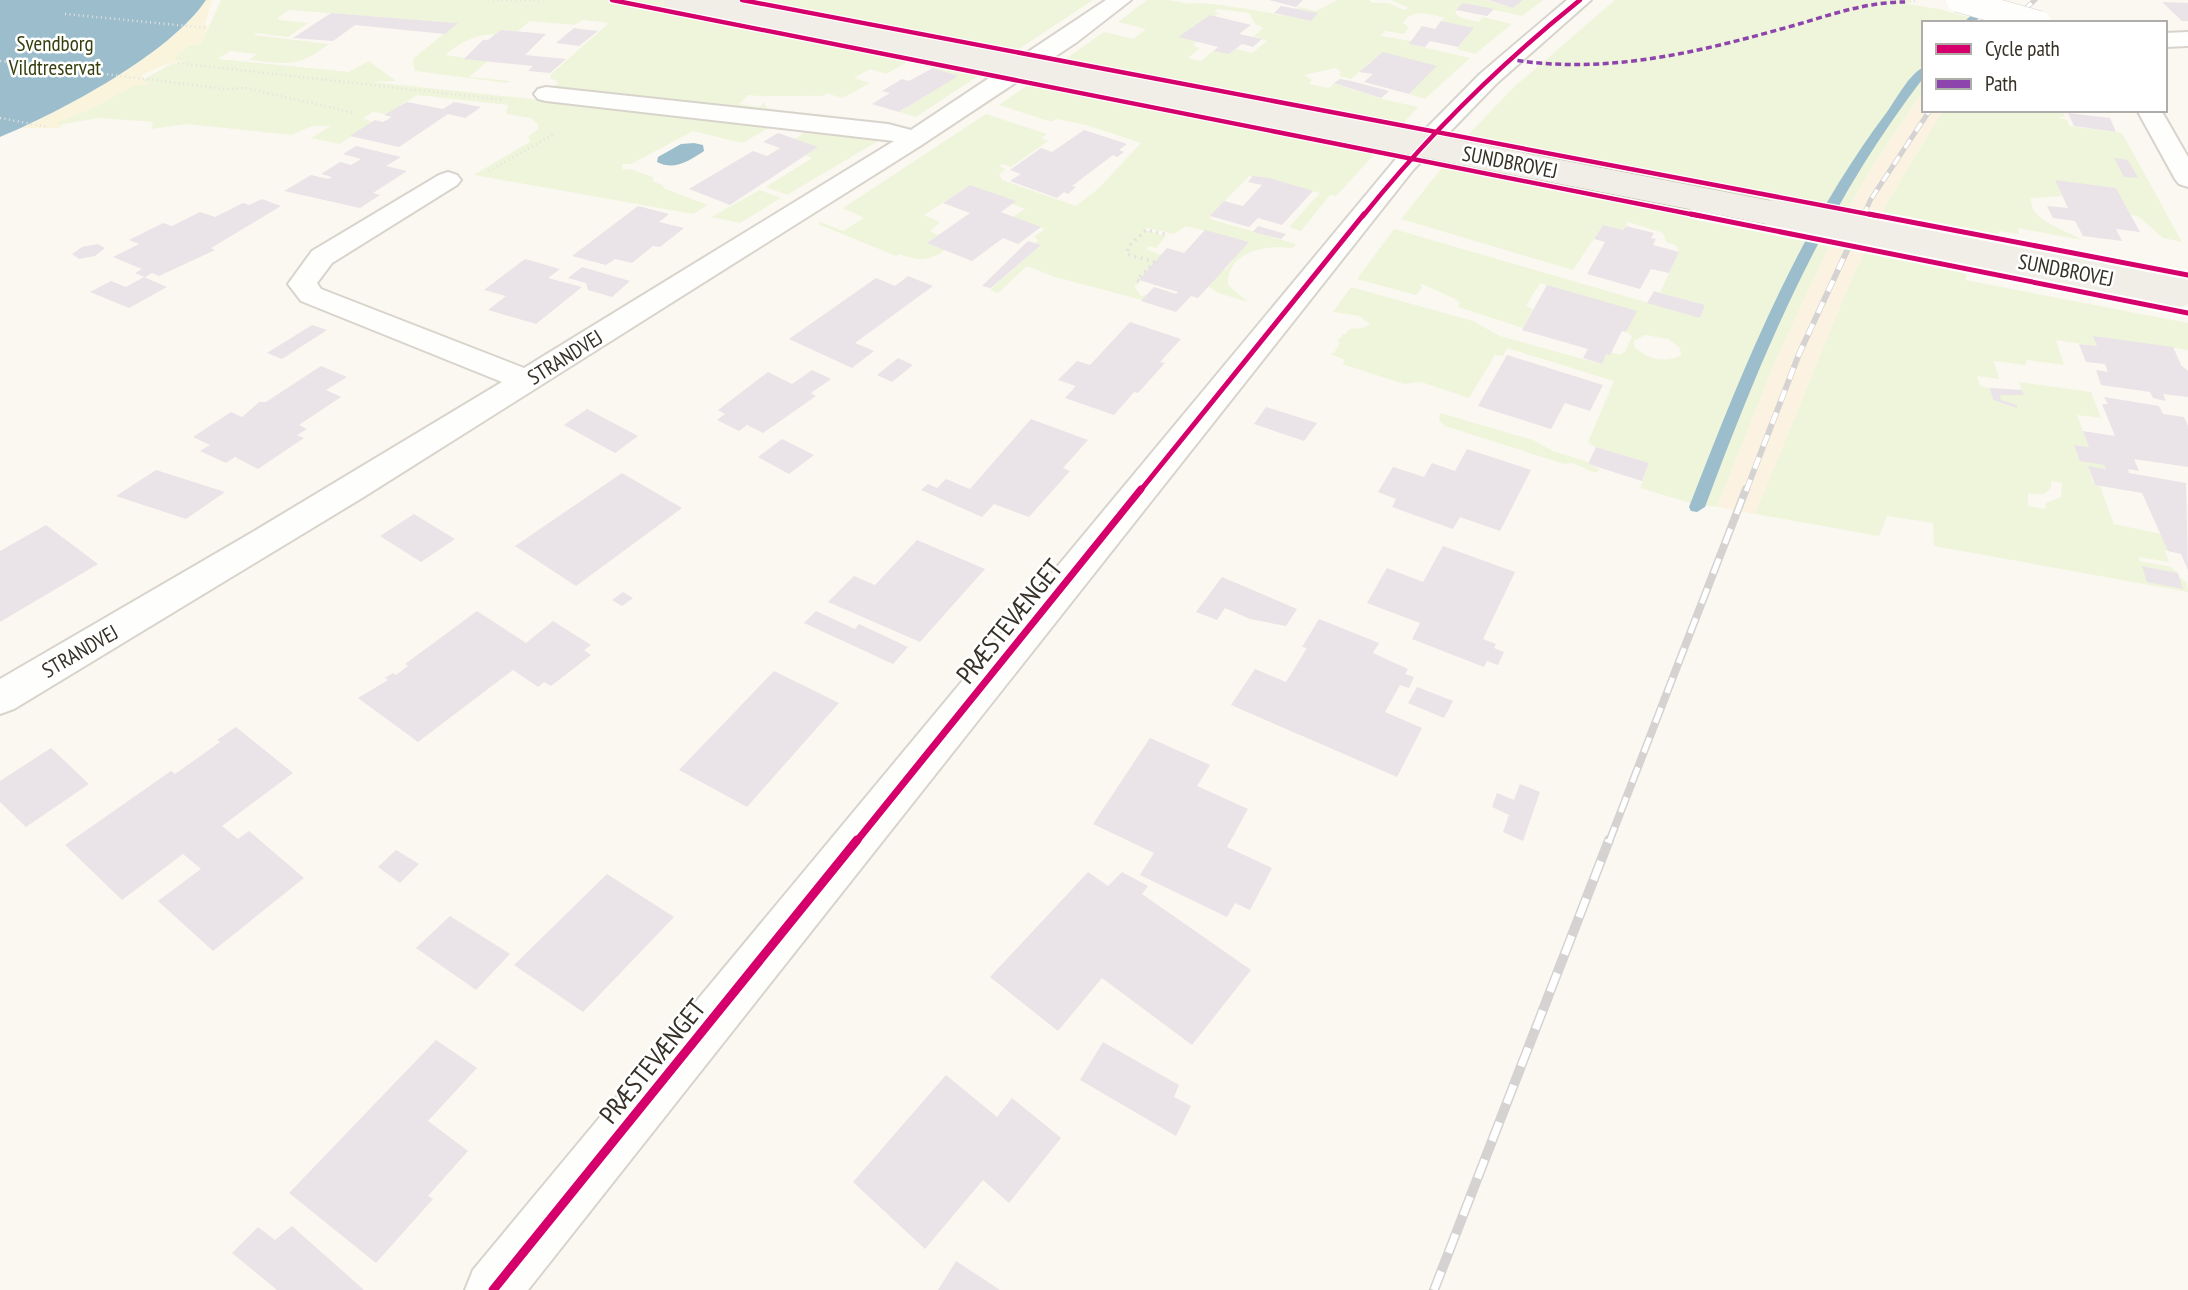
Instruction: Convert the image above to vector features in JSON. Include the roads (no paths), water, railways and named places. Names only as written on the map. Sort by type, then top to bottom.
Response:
[{"type":"main road","name":"SUNDBROVEJ","points":[[676,0],[2178,292]]},
{"type":"street","name":"STRANDVEJ","points":[[0,698],[166,602],[528,381],[914,139],[1120,0]]},
{"type":"street","name":"PRÆSTEVÆNGET","points":[[493,1290],[1404,165],[1440,123],[1478,87],[1580,0]]},
{"type":"street","points":[[1958,0],[2032,21]]},
{"type":"street","points":[[2167,40],[2188,39]]},
{"type":"street","points":[[546,94],[888,131],[914,139]]},
{"type":"street","points":[[2150,112],[2188,179]]},
{"type":"street","points":[[447,180],[323,257],[310,270],[302,284],[311,295],[528,381]]},
{"type":"water","name":"Svendborg Vildtreservat","points":[[0,0],[206,0],[167,41],[141,60],[82,97],[0,137]]},
{"type":"water","points":[[681,144],[703,145],[704,151],[687,161],[675,165],[657,162],[658,157]]},
{"type":"waterway","points":[[1970,21],[1990,2]]},
{"type":"waterway","points":[[1697,507],[1749,375],[1809,247],[1863,153],[1922,73]]},
{"type":"railway","points":[[2011,21],[2035,0]]},
{"type":"railway","points":[[1863,216],[1871,199],[1929,112]]},
{"type":"railway","points":[[1746,491],[1799,354],[1864,214]]},
{"type":"railway","points":[[1609,842],[1746,489]]},
{"type":"railway","points":[[1434,1290],[1609,840]]}]
